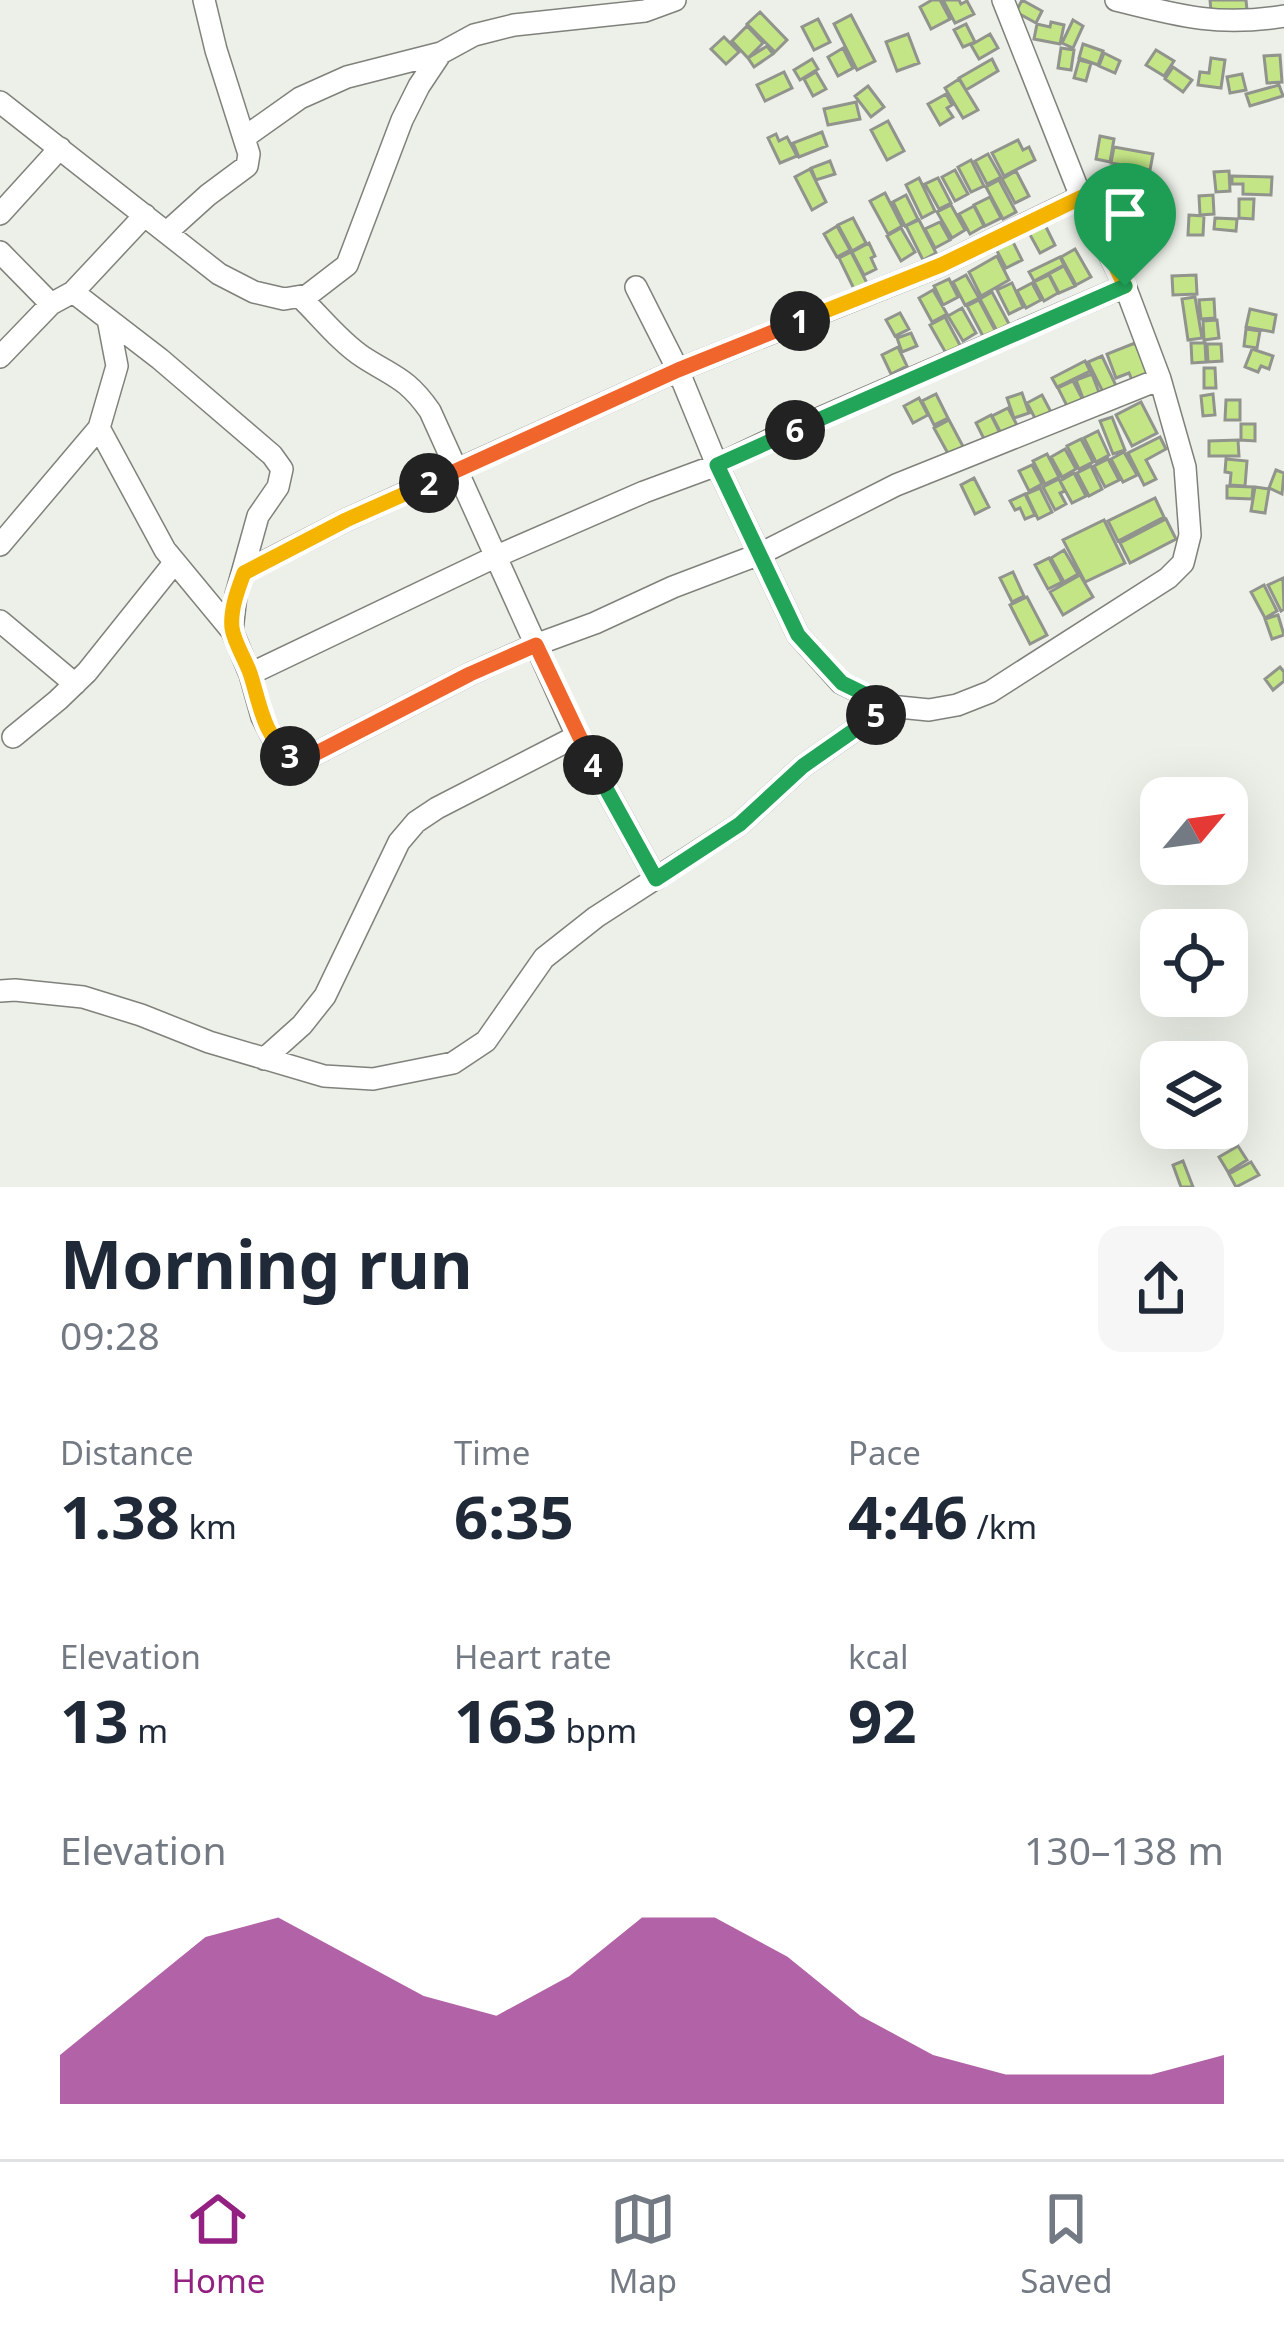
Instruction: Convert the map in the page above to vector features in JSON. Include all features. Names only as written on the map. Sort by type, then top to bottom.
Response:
[{"type":"street","points":[[167,232],[247,166],[250,154],[204,0]]},
{"type":"street","points":[[245,137],[300,98],[331,84],[441,53],[474,35],[514,25],[646,11],[675,0]]},
{"type":"street","points":[[636,287],[798,635],[842,683],[889,706],[928,710],[957,705],[990,692],[1168,578],[1183,563],[1190,535],[1185,467],[1160,379],[1003,0]]},
{"type":"street","points":[[1116,0],[1190,19],[1235,22],[1284,16]]},
{"type":"street","points":[[0,101],[219,274],[254,292],[284,299],[308,296],[347,265],[401,120],[441,53]]},
{"type":"street","points":[[0,214],[60,148]]},
{"type":"street","points":[[244,573],[346,520],[678,370],[941,265],[1082,197]]},
{"type":"street","points":[[0,357],[51,304],[74,292],[145,215]]},
{"type":"street","points":[[0,252],[51,304]]},
{"type":"street","points":[[250,674],[496,556],[1125,286]]},
{"type":"street","points":[[74,292],[250,436],[282,469],[278,487],[259,516],[236,595],[232,631]]},
{"type":"street","points":[[300,297],[360,356],[402,378],[430,411],[578,736],[656,879]]},
{"type":"street","points":[[0,545],[99,428],[117,366],[108,319]]},
{"type":"street","points":[[99,428],[165,550],[232,631],[277,746],[289,756],[305,759],[470,674],[760,554],[896,485],[1160,379]]},
{"type":"street","points":[[13,737],[75,684],[175,562]]},
{"type":"street","points":[[0,621],[75,684]]},
{"type":"street","points":[[0,992],[15,989],[82,997],[323,1076],[373,1079],[453,1064],[485,1041],[544,958],[596,917],[740,824],[803,766],[889,706]]},
{"type":"street","points":[[264,1059],[302,1025],[325,996],[399,842],[416,822],[578,736]]},
{"type":"building","points":[[940,0],[950,19],[931,29],[920,7]]},
{"type":"building","points":[[943,0],[967,1],[974,14],[955,23]]},
{"type":"building","points":[[1022,0],[1042,11],[1036,23],[1016,12]]},
{"type":"building","points":[[1210,0],[1246,0],[1247,10],[1211,11]]},
{"type":"building","points":[[760,12],[787,40],[775,52],[747,24]]},
{"type":"building","points":[[851,15],[875,61],[857,70],[834,24]]},
{"type":"building","points":[[818,19],[830,42],[814,50],[802,27]]},
{"type":"building","points":[[1073,20],[1083,26],[1073,48],[1062,43]]},
{"type":"building","points":[[1051,22],[1064,25],[1060,44],[1034,39],[1037,24],[1050,27]]},
{"type":"building","points":[[966,24],[975,42],[963,47],[954,30]]},
{"type":"building","points":[[747,26],[763,43],[748,58],[732,41]]},
{"type":"building","points":[[908,34],[919,63],[897,71],[886,42]]},
{"type":"building","points":[[990,34],[998,48],[979,59],[971,45]]},
{"type":"building","points":[[724,37],[739,52],[726,64],[711,49]]},
{"type":"building","points":[[1083,44],[1103,51],[1098,65],[1079,58]]},
{"type":"building","points":[[767,46],[773,54],[754,67],[748,58]]},
{"type":"building","points":[[843,48],[853,68],[838,76],[828,57]]},
{"type":"building","points":[[1061,48],[1074,50],[1071,70],[1058,68]]},
{"type":"building","points":[[1156,50],[1174,61],[1164,76],[1146,65]]},
{"type":"building","points":[[1104,53],[1120,61],[1115,73],[1099,66]]},
{"type":"building","points":[[1280,55],[1282,82],[1267,83],[1264,56]]},
{"type":"building","points":[[1211,58],[1225,60],[1221,88],[1198,85],[1200,72],[1209,73]]},
{"type":"building","points":[[812,59],[818,69],[800,80],[794,70]]},
{"type":"building","points":[[992,59],[998,71],[966,90],[959,78]]},
{"type":"building","points":[[1079,60],[1091,63],[1086,81],[1074,78]]},
{"type":"building","points":[[1173,67],[1192,80],[1183,92],[1165,79]]},
{"type":"building","points":[[784,72],[792,88],[765,101],[757,85]]},
{"type":"building","points":[[816,72],[826,89],[813,96],[804,79]]},
{"type":"building","points":[[1242,74],[1246,90],[1230,93],[1227,77]]},
{"type":"building","points":[[959,79],[978,110],[963,118],[945,88]]},
{"type":"building","points":[[1279,85],[1283,96],[1250,106],[1246,94]]},
{"type":"building","points":[[868,86],[884,107],[871,117],[855,96]]},
{"type":"building","points":[[946,94],[953,117],[940,125],[928,104]]},
{"type":"building","points":[[856,102],[860,119],[828,125],[824,109]]},
{"type":"building","points":[[888,121],[904,151],[887,160],[871,130]]},
{"type":"building","points":[[822,132],[827,146],[799,157],[793,143]]},
{"type":"building","points":[[776,134],[779,141],[787,137],[797,156],[780,163],[768,138]]},
{"type":"building","points":[[1100,136],[1114,139],[1110,162],[1096,159]]},
{"type":"building","points":[[1018,140],[1023,150],[1029,147],[1035,160],[1004,176],[992,153]]},
{"type":"building","points":[[1114,147],[1153,154],[1150,170],[1111,163]]},
{"type":"building","points":[[988,154],[1001,177],[987,184],[975,161]]},
{"type":"building","points":[[971,160],[984,186],[971,192],[958,167]]},
{"type":"building","points":[[830,161],[835,174],[816,180],[811,168]]},
{"type":"building","points":[[810,169],[826,202],[812,210],[795,177]]},
{"type":"building","points":[[955,170],[968,194],[955,201],[942,177]]},
{"type":"building","points":[[1016,171],[1029,196],[1015,203],[1002,179]]},
{"type":"building","points":[[1229,171],[1230,191],[1216,192],[1214,172]]},
{"type":"building","points":[[1232,176],[1272,177],[1271,195],[1243,194],[1243,184],[1232,184]]},
{"type":"building","points":[[919,178],[935,211],[922,218],[906,185]]},
{"type":"building","points":[[938,178],[951,203],[939,209],[925,184]]},
{"type":"building","points":[[999,180],[1016,212],[1003,219],[986,187]]},
{"type":"building","points":[[1129,187],[1133,205],[1111,210],[1107,192]]},
{"type":"building","points":[[885,193],[902,226],[888,234],[870,201]]},
{"type":"building","points":[[906,195],[918,219],[905,226],[893,202]]},
{"type":"building","points":[[1213,195],[1214,214],[1200,215],[1199,196]]},
{"type":"building","points":[[990,197],[1001,218],[985,226],[974,205]]},
{"type":"building","points":[[1239,199],[1254,199],[1253,219],[1239,218]]},
{"type":"building","points":[[951,205],[965,230],[952,238],[937,212]]},
{"type":"building","points":[[974,206],[984,226],[970,234],[959,214]]},
{"type":"building","points":[[1148,214],[1163,214],[1163,234],[1148,234]]},
{"type":"building","points":[[1189,215],[1204,216],[1203,235],[1188,235]]},
{"type":"building","points":[[853,218],[866,243],[852,251],[838,225]]},
{"type":"building","points":[[1215,218],[1237,219],[1236,231],[1214,229]]},
{"type":"building","points":[[919,220],[936,253],[923,260],[906,226]]},
{"type":"building","points":[[940,222],[950,240],[935,248],[925,229]]},
{"type":"building","points":[[1045,225],[1055,245],[1040,253],[1029,233]]},
{"type":"building","points":[[837,226],[850,250],[837,257],[824,234]]},
{"type":"building","points":[[901,228],[915,252],[901,261],[887,236]]},
{"type":"building","points":[[1012,240],[1022,260],[1006,268],[996,249]]},
{"type":"building","points":[[869,243],[876,269],[864,275],[852,252]]},
{"type":"building","points":[[1075,249],[1091,277],[1076,285],[1061,257]]},
{"type":"building","points":[[851,252],[868,285],[855,291],[839,258]]},
{"type":"building","points":[[997,256],[1009,280],[981,296],[969,272]]},
{"type":"building","points":[[1060,257],[1064,265],[1034,281],[1029,272]]},
{"type":"building","points":[[1064,266],[1075,286],[1059,293],[1049,274]]},
{"type":"building","points":[[966,275],[979,298],[965,305],[953,282]]},
{"type":"building","points":[[1049,275],[1058,293],[1044,301],[1034,282]]},
{"type":"building","points":[[1196,275],[1197,294],[1173,295],[1172,276]]},
{"type":"building","points":[[949,279],[958,297],[943,305],[934,286]]},
{"type":"building","points":[[1012,283],[1023,307],[1009,314],[997,290]]},
{"type":"building","points":[[1032,283],[1041,300],[1026,308],[1017,291]]},
{"type":"building","points":[[933,290],[947,314],[932,322],[919,298]]},
{"type":"building","points":[[992,292],[1009,324],[997,331],[980,299]]},
{"type":"building","points":[[1195,297],[1202,338],[1188,340],[1182,299]]},
{"type":"building","points":[[1214,299],[1215,318],[1201,319],[1199,300]]},
{"type":"building","points":[[979,300],[996,332],[984,338],[967,306]]},
{"type":"building","points":[[962,308],[976,333],[963,341],[948,316]]},
{"type":"building","points":[[1250,309],[1276,315],[1273,332],[1246,327]]},
{"type":"building","points":[[900,313],[909,329],[895,336],[886,320]]},
{"type":"building","points":[[945,317],[961,347],[947,355],[930,325]]},
{"type":"building","points":[[1217,320],[1219,338],[1204,340],[1203,321]]},
{"type":"building","points":[[1246,329],[1260,331],[1257,348],[1244,346]]},
{"type":"building","points":[[911,333],[917,346],[902,352],[897,338]]},
{"type":"building","points":[[1135,343],[1148,373],[1132,380],[1129,373],[1116,378],[1107,354]]},
{"type":"building","points":[[1191,343],[1205,343],[1206,362],[1192,363]]},
{"type":"building","points":[[1207,344],[1221,344],[1222,361],[1208,362]]},
{"type":"building","points":[[898,347],[907,366],[891,374],[882,355]]},
{"type":"building","points":[[1252,349],[1273,356],[1269,369],[1261,366],[1258,372],[1245,367]]},
{"type":"building","points":[[1102,356],[1119,392],[1106,398],[1088,362]]},
{"type":"building","points":[[1085,361],[1090,371],[1057,387],[1052,378]]},
{"type":"building","points":[[1204,368],[1215,368],[1216,388],[1204,388]]},
{"type":"building","points":[[1092,374],[1100,395],[1084,401],[1076,380]]},
{"type":"building","points":[[1073,381],[1084,402],[1069,410],[1058,388]]},
{"type":"building","points":[[1022,393],[1029,413],[1014,418],[1007,398]]},
{"type":"building","points":[[936,394],[948,418],[934,425],[922,401]]},
{"type":"building","points":[[1213,394],[1215,415],[1203,416],[1201,396]]},
{"type":"building","points":[[1042,395],[1052,414],[1037,422],[1027,403]]},
{"type":"building","points":[[919,398],[928,415],[913,423],[904,406]]},
{"type":"building","points":[[1226,400],[1240,400],[1240,420],[1225,420]]},
{"type":"building","points":[[1141,402],[1157,433],[1132,446],[1116,415]]},
{"type":"building","points":[[1008,408],[1019,429],[1003,437],[992,416]]},
{"type":"building","points":[[991,415],[1002,437],[987,445],[976,423]]},
{"type":"building","points":[[1112,417],[1125,450],[1113,454],[1100,421]]},
{"type":"building","points":[[949,420],[966,452],[951,459],[934,428]]},
{"type":"building","points":[[1241,424],[1255,424],[1255,441],[1241,440]]},
{"type":"building","points":[[1098,431],[1109,455],[1096,462],[1084,438]]},
{"type":"building","points":[[1160,437],[1166,449],[1146,460],[1156,479],[1144,485],[1128,453]]},
{"type":"building","points":[[1081,439],[1093,462],[1079,469],[1067,446]]},
{"type":"building","points":[[1238,440],[1239,456],[1209,456],[1209,441]]},
{"type":"building","points":[[1065,449],[1076,469],[1062,477],[1051,457]]},
{"type":"building","points":[[1124,452],[1137,475],[1123,482],[1111,459]]},
{"type":"building","points":[[1047,454],[1059,477],[1045,484],[1033,461]]},
{"type":"building","points":[[1108,459],[1119,480],[1105,487],[1094,466]]},
{"type":"building","points":[[1226,459],[1247,461],[1245,486],[1230,485]]},
{"type":"building","points":[[1032,465],[1042,484],[1029,491],[1019,471]]},
{"type":"building","points":[[1091,466],[1102,489],[1089,496],[1077,473]]},
{"type":"building","points":[[1276,470],[1284,473],[1282,494],[1269,488]]},
{"type":"building","points":[[1074,473],[1086,496],[1072,503],[1060,481]]},
{"type":"building","points":[[974,478],[989,507],[975,514],[961,485]]},
{"type":"building","points":[[1059,479],[1066,504],[1055,510],[1043,487]]},
{"type":"building","points":[[1227,486],[1253,487],[1252,499],[1227,498]]},
{"type":"building","points":[[1255,487],[1269,489],[1265,513],[1251,511]]},
{"type":"building","points":[[1040,488],[1052,512],[1038,519],[1026,494]]},
{"type":"building","points":[[1025,494],[1035,515],[1025,519],[1010,501]]},
{"type":"building","points":[[1155,498],[1164,517],[1118,541],[1108,521]]},
{"type":"building","points":[[1166,519],[1176,539],[1130,563],[1120,543]]},
{"type":"building","points":[[1104,520],[1125,563],[1085,582],[1063,540]]},
{"type":"building","points":[[1064,550],[1078,574],[1064,582],[1051,558]]},
{"type":"building","points":[[1049,558],[1062,582],[1048,589],[1035,565]]},
{"type":"building","points":[[1013,572],[1024,596],[1012,602],[1000,578]]},
{"type":"building","points":[[1080,575],[1093,597],[1063,615],[1050,592]]},
{"type":"building","points":[[1283,578],[1284,609],[1281,611],[1268,585]]},
{"type":"building","points":[[1264,585],[1277,611],[1265,618],[1251,592]]},
{"type":"building","points":[[1027,597],[1047,635],[1030,644],[1010,605]]},
{"type":"building","points":[[1278,615],[1284,635],[1272,639],[1265,619]]},
{"type":"building","points":[[1280,667],[1284,681],[1273,690],[1265,679]]},
{"type":"building","points":[[1240,1149],[1247,1160],[1228,1172],[1219,1157]]},
{"type":"building","points":[[1183,1161],[1193,1187],[1181,1187],[1173,1165]]},
{"type":"building","points":[[1251,1162],[1259,1175],[1236,1187],[1229,1174]]},
{"type":"route","points":[[1082,197],[1125,286],[717,465],[798,635],[842,683],[889,706],[803,766],[740,824],[656,879],[578,736],[536,645],[305,759],[289,756],[277,746],[232,631],[244,573],[346,520],[678,370],[941,265],[1082,197]]}]
